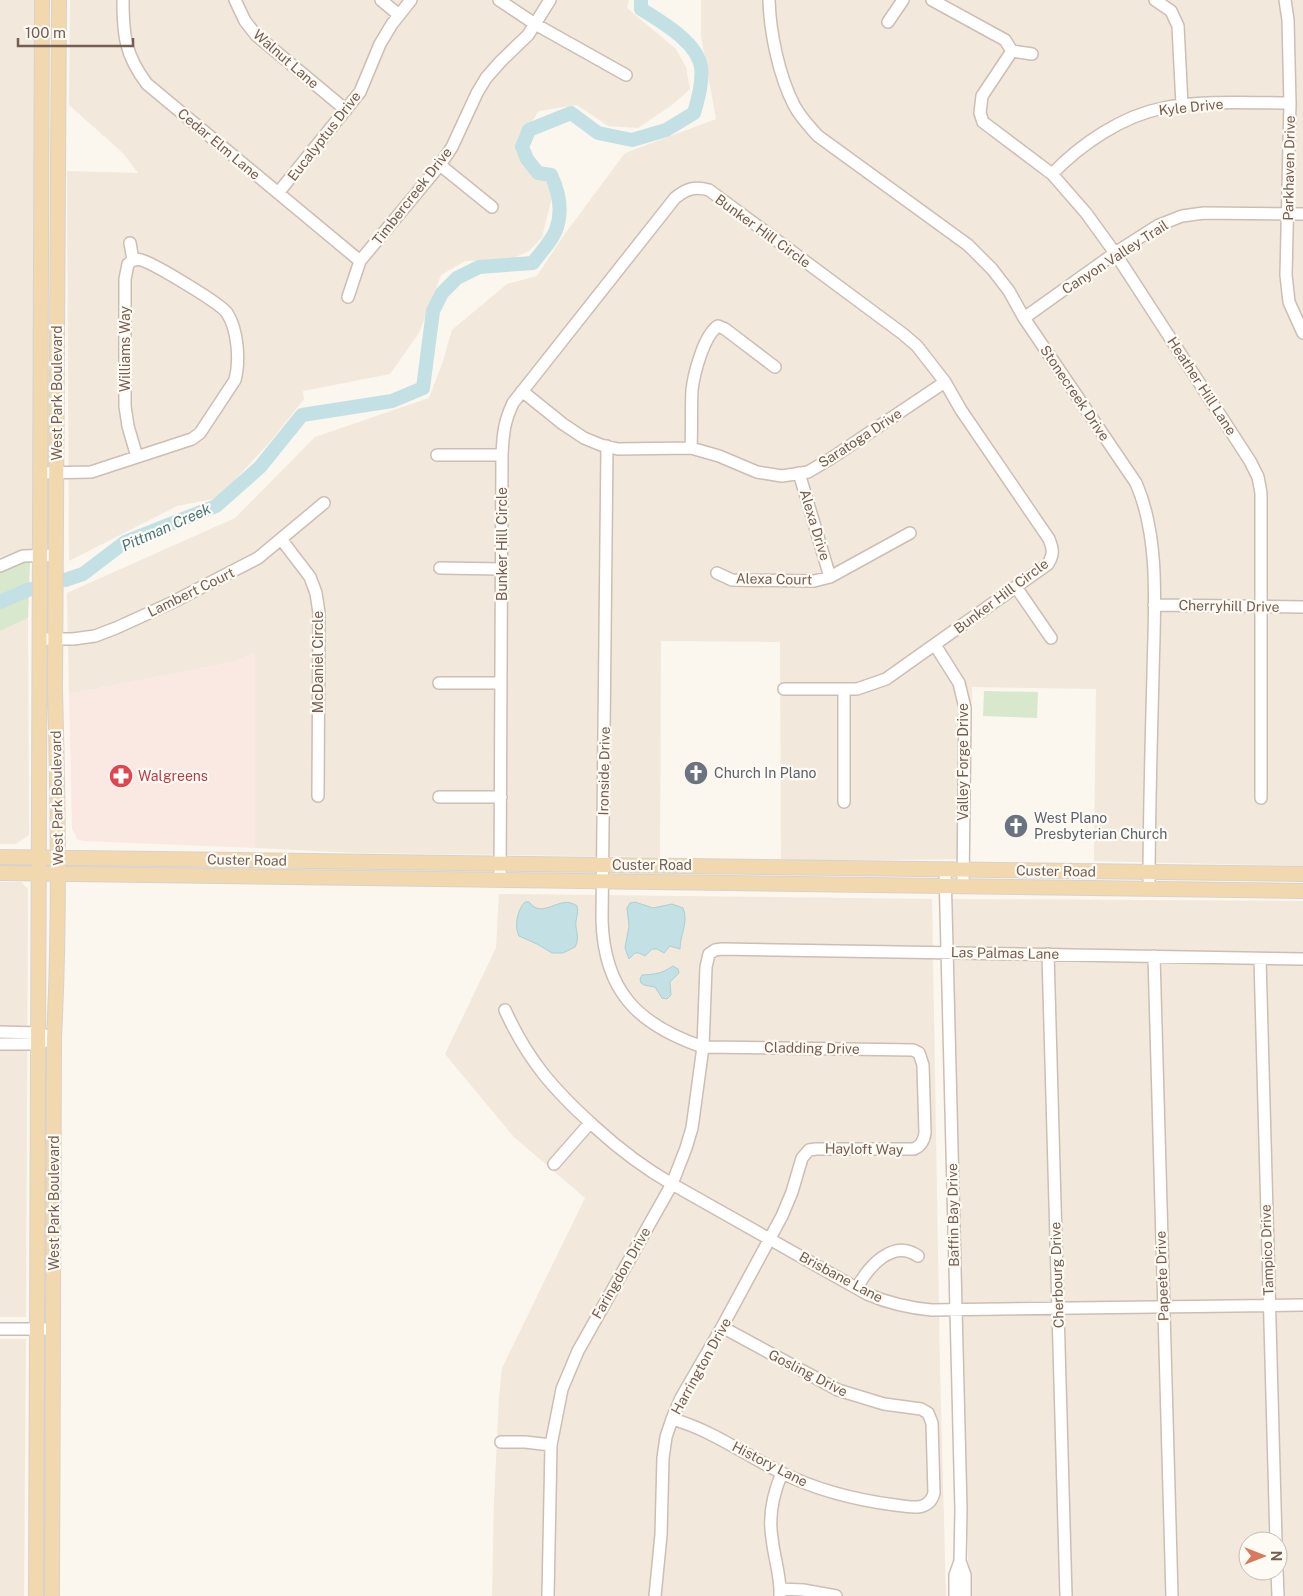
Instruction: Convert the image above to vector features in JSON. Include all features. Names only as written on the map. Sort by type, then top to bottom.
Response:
[{"type":"main road","name":"West Park Boulevard","points":[[36,1596],[42,0]]},
{"type":"main road","name":"West Park Boulevard","points":[[52,1596],[54,1038],[58,874],[56,555],[59,0]]},
{"type":"main road","points":[[39,723],[56,723]]},
{"type":"main road","name":"Custer Road","points":[[0,857],[1303,874]]},
{"type":"main road","name":"Custer Road","points":[[0,873],[1303,891]]},
{"type":"main road","points":[[38,1206],[54,1206]]},
{"type":"street","name":"Cedar Elm Lane","points":[[123,0],[123,28],[128,54],[136,70],[147,84],[360,261]]},
{"type":"street","name":"Walnut Lane","points":[[235,0],[245,21],[256,35],[346,110]]},
{"type":"street","points":[[381,0],[400,15]]},
{"type":"street","name":"Eucalyptus Drive","points":[[278,193],[360,92],[380,44],[411,0]]},
{"type":"street","points":[[499,0],[535,24],[626,75]]},
{"type":"street","name":"Timbercreek Drive","points":[[348,297],[360,261],[440,165],[452,147],[486,78],[523,40],[550,0]]},
{"type":"street","name":"Stonecreek Drive","points":[[770,0],[773,38],[780,68],[794,105],[805,122],[818,136],[968,245],[992,269],[1009,291],[1024,318],[1136,483],[1148,516],[1152,540],[1154,605],[1149,889]]},
{"type":"street","points":[[888,22],[903,0]]},
{"type":"street","points":[[932,0],[1005,40],[1012,51],[1032,54]]},
{"type":"street","points":[[1155,0],[1171,10],[1178,26],[1182,105]]},
{"type":"street","name":"Parkhaven Drive","points":[[1285,0],[1288,20],[1290,103],[1286,275],[1289,302],[1303,333]]},
{"type":"street","name":"Heather Hill Lane","points":[[1012,51],[982,96],[980,114],[983,122],[1052,174],[1086,213],[1115,253],[1250,461],[1258,477],[1260,493],[1261,798]]},
{"type":"street","name":"Kyle Drive","points":[[1052,174],[1066,159],[1092,140],[1118,125],[1162,108],[1182,105],[1290,103]]},
{"type":"street","points":[[440,165],[492,207]]},
{"type":"street","name":"Bunker Hill Circle","points":[[500,880],[503,430],[513,403],[522,391],[675,198],[691,188],[708,190],[903,334],[916,346],[945,382],[1049,539],[1053,555],[1048,564],[886,679],[856,689],[784,689]]},
{"type":"street","name":"Canyon Valley Trail","points":[[1024,318],[1115,253],[1159,225],[1182,216],[1204,213],[1303,214]]},
{"type":"street","points":[[40,473],[91,472],[192,439],[200,433],[235,380],[237,370],[235,335],[226,312],[216,303],[159,269],[140,260],[134,260],[130,243]]},
{"type":"street","name":"Williams Way","points":[[134,260],[128,264],[125,280],[125,406],[128,426],[137,457]]},
{"type":"street","points":[[691,448],[692,387],[703,349],[713,329],[718,326],[725,329],[775,367]]},
{"type":"street","name":"Saratoga Drive","points":[[522,391],[563,424],[584,438],[601,445],[618,448],[691,448],[719,456],[757,472],[782,476],[808,472],[830,460],[945,382]]},
{"type":"street","name":"Ironside Drive","points":[[607,446],[603,938],[614,980],[632,1006],[644,1018],[659,1028],[703,1047]]},
{"type":"street","points":[[437,454],[502,455]]},
{"type":"street","name":"Alexa Drive","points":[[799,474],[830,578]]},
{"type":"street","name":"Lambert Court","points":[[39,639],[95,636],[116,628],[258,558],[324,503]]},
{"type":"street","name":"Alexa Court","points":[[717,573],[732,580],[814,581],[830,578],[910,532]]},
{"type":"street","name":"McDaniel Circle","points":[[281,539],[310,577],[316,593],[319,612],[318,796]]},
{"type":"street","points":[[0,566],[23,556],[56,555]]},
{"type":"street","points":[[440,568],[502,569]]},
{"type":"street","points":[[1016,587],[1051,638]]},
{"type":"street","name":"Cherryhill Drive","points":[[1154,605],[1303,607]]},
{"type":"street","name":"Valley Forge Drive","points":[[935,645],[959,683],[965,708],[963,886]]},
{"type":"street","points":[[439,683],[501,683]]},
{"type":"street","points":[[844,689],[844,802]]},
{"type":"street","points":[[439,797],[501,797]]},
{"type":"street","name":"Baffin Bay Drive","points":[[944,869],[961,1509],[960,1561],[964,1576],[965,1596]]},
{"type":"street","name":"Las Palmas Lane","points":[[709,954],[715,950],[722,949],[1303,959]]},
{"type":"street","name":"Faringdon Drive","points":[[548,1596],[551,1445],[562,1390],[578,1351],[672,1184],[681,1164],[692,1128],[703,1047],[706,967],[709,954]]},
{"type":"street","name":"Cherbourg Drive","points":[[1048,954],[1066,1596]]},
{"type":"street","name":"Papeete Drive","points":[[1154,956],[1172,1596]]},
{"type":"street","name":"Tampico Drive","points":[[1260,958],[1276,1531]]},
{"type":"street","name":"Brisbane Lane","points":[[504,1010],[516,1036],[547,1081],[590,1123],[646,1169],[867,1294],[897,1305],[932,1310],[1303,1305]]},
{"type":"street","points":[[0,1032],[38,1038],[54,1038]]},
{"type":"street","points":[[0,1044],[38,1038]]},
{"type":"street","name":"Cladding Drive","points":[[703,1047],[913,1050],[919,1053],[923,1065],[925,1133],[921,1144]]},
{"type":"street","points":[[554,1164],[590,1123]]},
{"type":"street","name":"Hayloft Way","points":[[806,1152],[816,1149],[914,1149],[921,1144]]},
{"type":"street","name":"Harrington Drive","points":[[655,1596],[661,1535],[663,1458],[666,1437],[672,1419],[689,1384],[770,1240],[788,1200],[802,1158],[806,1152]]},
{"type":"street","points":[[857,1288],[871,1267],[883,1257],[903,1250],[918,1256]]},
{"type":"street","name":"Gosling Drive","points":[[722,1327],[838,1390],[867,1400],[917,1408],[928,1413],[932,1423],[934,1493],[928,1504]]},
{"type":"street","points":[[0,1329],[53,1329]]},
{"type":"street","name":"History Lane","points":[[672,1419],[707,1432],[782,1473],[826,1490],[868,1501],[917,1508],[928,1504]]},
{"type":"street","points":[[501,1442],[551,1445]]},
{"type":"street","points":[[782,1473],[774,1494],[771,1520],[771,1536],[780,1593],[803,1590],[836,1596]]},
{"type":"street","name":"Baffin Bay Drive","points":[[955,1596],[955,1576],[960,1561]]},
{"type":"street","points":[[1277,1581],[1278,1596]]},
{"type":"shaded area","points":[[0,0],[34,0],[33,548],[0,557]]},
{"type":"shaded area","points":[[70,0],[629,0],[627,8],[676,49],[686,67],[690,89],[672,105],[638,128],[608,126],[577,105],[539,111],[525,131],[515,151],[542,177],[550,188],[552,197],[542,237],[529,251],[511,259],[465,261],[441,275],[419,333],[390,374],[303,391],[304,399],[269,443],[218,498],[177,506],[69,561],[67,171],[138,173],[124,154],[69,105]]},
{"type":"shaded area","points":[[701,0],[1303,0],[1303,866],[1094,861],[1096,689],[972,687],[970,859],[781,861],[780,642],[661,641],[660,857],[358,853],[255,848],[255,653],[229,663],[69,694],[67,593],[235,518],[315,437],[429,398],[452,330],[507,284],[537,276],[564,235],[625,153],[716,119],[701,36]]},
{"type":"shaded area","points":[[28,618],[29,835],[16,844],[0,844],[0,631]]},
{"type":"shaded area","points":[[255,652],[255,848],[84,841],[77,839],[72,828],[69,694],[229,663]]},
{"type":"shaded area","points":[[0,882],[21,882],[28,889],[26,1317],[0,1317]]},
{"type":"shaded area","points":[[499,894],[932,899],[946,1596],[492,1596],[494,1502],[502,1368],[585,1198],[514,1137],[445,1054],[496,948]]},
{"type":"shaded area","points":[[951,899],[1303,901],[1303,1596],[969,1596]]},
{"type":"shaded area","points":[[0,1339],[26,1339],[24,1596],[0,1596]]},
{"type":"green space","points":[[19,562],[30,562],[28,618],[0,631],[0,570]]},
{"type":"green space","points":[[984,691],[1038,692],[1037,718],[983,716]]},
{"type":"water","points":[[525,902],[529,902],[534,907],[540,909],[564,903],[571,903],[577,906],[577,939],[575,947],[563,953],[552,953],[519,936],[517,932],[517,919],[520,909]]},
{"type":"water","points":[[635,902],[653,908],[672,904],[683,908],[685,923],[680,949],[670,946],[664,953],[657,949],[652,949],[645,956],[635,953],[629,959],[625,948],[629,926],[627,908],[630,903]]},
{"type":"water","points":[[673,966],[678,969],[679,973],[670,982],[671,995],[667,999],[662,998],[655,987],[641,983],[642,975],[665,971]]},
{"type":"waterway","name":"Pittman Creek","points":[[65,580],[83,574],[125,542],[216,506],[260,467],[302,415],[392,401],[423,388],[433,311],[442,293],[457,278],[479,267],[533,263],[549,243],[556,230],[560,209],[554,181],[551,175],[538,173],[527,159],[522,147],[529,130],[571,113],[598,133],[632,140],[666,130],[694,113],[701,79],[701,67],[698,58],[686,41],[641,9],[641,0]]},
{"type":"waterway","name":"Pittman Creek","points":[[0,602],[30,589]]},
{"type":"place","name":"Church In Plano","points":[[696,773]]},
{"type":"place","name":"Walgreens","points":[[121,776]]},
{"type":"place","name":"West Plano Presbyterian Church","points":[[1016,826]]}]
